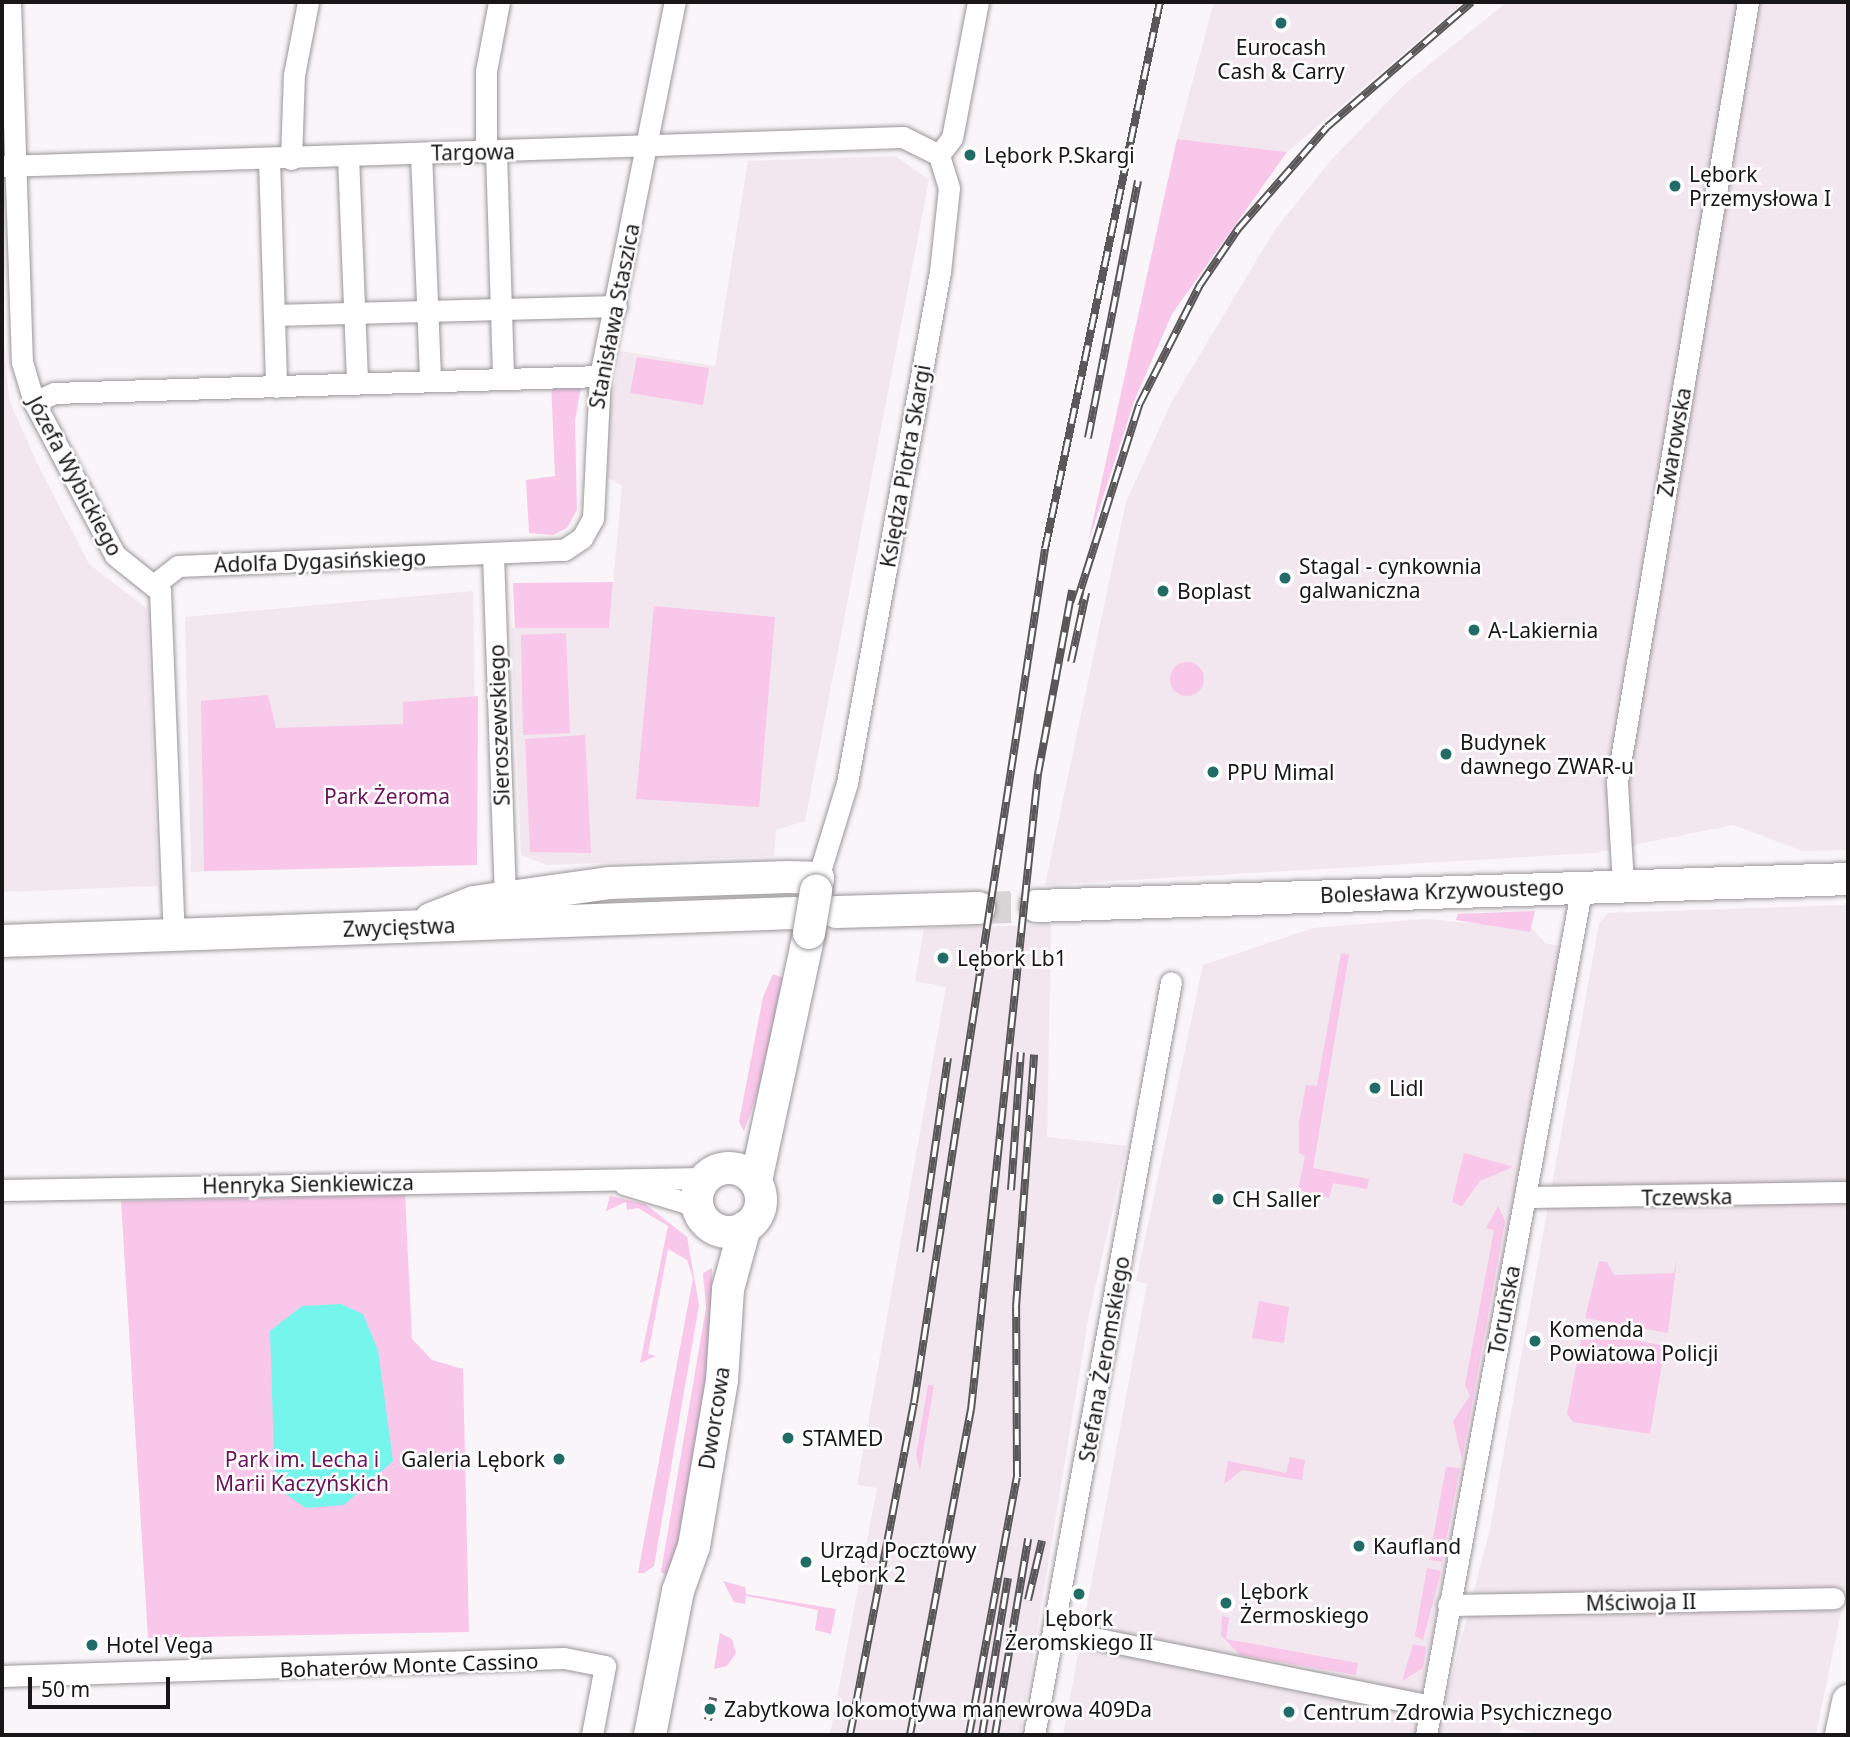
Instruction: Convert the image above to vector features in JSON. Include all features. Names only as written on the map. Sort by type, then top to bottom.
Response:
[{"type":"main road","name":"Bolesława Krzywoustego","points":[[1036,906],[1623,884],[1848,879]]},
{"type":"main road","points":[[413,927],[505,896],[609,883],[815,906],[770,1102],[721,1192],[745,1227]]},
{"type":"main road","name":"Zwycięstwa","points":[[2,941],[413,927],[815,906],[979,908]]},
{"type":"main road","name":"Dworcowa","points":[[721,1192],[759,1212],[745,1227],[728,1289]]},
{"type":"main road","name":"Dworcowa","points":[[668,1735],[694,1594],[694,1546],[722,1380],[728,1289],[721,1192]]},
{"type":"main road","name":"Dworcowa","points":[[650,1735],[678,1591],[694,1546]]},
{"type":"main road","points":[[1841,1735],[1848,1702]]},
{"type":"street","name":"Józefa Wybickiego","points":[[10,2],[7,166],[21,351],[34,402],[114,555],[155,584]]},
{"type":"street","points":[[291,159],[294,75],[308,2]]},
{"type":"street","points":[[499,2],[486,71],[503,379]]},
{"type":"street","name":"Stanisława Staszica","points":[[493,554],[564,550],[587,531],[600,376],[675,2]]},
{"type":"street","points":[[939,155],[952,138],[978,2]]},
{"type":"street","name":"Zwarowska","points":[[1623,884],[1617,782],[1748,2]]},
{"type":"street","name":"Targowa","points":[[7,166],[291,159],[903,137],[939,155]]},
{"type":"street","points":[[421,153],[430,380]]},
{"type":"street","name":"Księdza Piotra Skargi","points":[[815,906],[847,783],[940,272],[949,188],[939,155]]},
{"type":"street","points":[[348,156],[357,382]]},
{"type":"street","points":[[268,159],[275,387]]},
{"type":"street","points":[[274,315],[616,306]]},
{"type":"street","points":[[34,402],[54,393],[600,376]]},
{"type":"street","name":"Adolfa Dygasińskiego","points":[[155,584],[178,566],[493,554]]},
{"type":"street","name":"Sieroszewskiego","points":[[493,554],[505,896]]},
{"type":"street","points":[[155,584],[163,602],[174,934]]},
{"type":"street","name":"Toruńska","points":[[1426,1735],[1582,886]]},
{"type":"street","name":"Stefana Żeromskiego","points":[[1034,1735],[1171,982]]},
{"type":"street","name":"Henryka Sienkiewicza","points":[[2,1190],[615,1181],[721,1192]]},
{"type":"street","name":"Tczewska","points":[[1526,1197],[1848,1192]]},
{"type":"street","name":"Mściwoja II","points":[[1448,1605],[1834,1598]]},
{"type":"street","points":[[1054,1630],[1432,1706]]},
{"type":"street","name":"Bohaterów Monte Cassino","points":[[2,1676],[564,1658],[605,1666],[592,1735]]},
{"type":"shaded area","points":[[1214,2],[1464,2],[1287,152],[1177,139]]},
{"type":"shaded area","points":[[1507,2],[1848,2],[1848,850],[1803,851],[1733,825],[1594,853],[1045,885],[1126,502],[1172,401],[1274,231],[1332,159],[1406,83]]},
{"type":"shaded area","points":[[896,156],[929,180],[805,821],[776,830],[774,856],[547,865],[521,855],[511,628],[609,628],[622,486],[608,478],[608,425],[620,351],[715,366],[748,161]]},
{"type":"shaded area","points":[[2,321],[9,400],[36,461],[89,564],[147,609],[158,886],[2,892]]},
{"type":"shaded area","points":[[473,591],[477,865],[191,872],[185,617]]},
{"type":"shaded area","points":[[1848,905],[1848,1578],[1816,1735],[1544,1735],[1502,1727],[1500,1735],[1063,1735],[1147,1284],[1136,1281],[1203,965],[1313,928],[1425,919],[1532,928],[1545,943],[1564,947],[1419,1710],[1442,1713],[1490,1529],[1599,924],[1608,913]]},
{"type":"shaded area","points":[[1051,925],[1047,1137],[1127,1146],[1089,1315],[1020,1735],[830,1735],[877,1488],[857,1485],[946,987],[915,981],[924,928]]},
{"type":"green space","points":[[1177,139],[1287,152],[1172,314],[1135,399],[1088,543]]},
{"type":"green space","points":[[637,357],[709,368],[703,405],[630,393]]},
{"type":"green space","points":[[551,381],[582,381],[575,421],[577,510],[567,528],[553,535],[529,533],[526,480],[555,476]]},
{"type":"green space","points":[[613,582],[609,628],[515,628],[513,583]]},
{"type":"green space","points":[[654,606],[775,617],[759,807],[636,799]]},
{"type":"green space","points":[[566,633],[570,733],[523,735],[521,635]]},
{"type":"green space","points":[[1187,662],[1199,667],[1204,679],[1199,691],[1187,696],[1175,691],[1170,679],[1175,667]]},
{"type":"green space","name":"Park Żeroma","points":[[268,695],[276,728],[403,724],[403,702],[478,696],[477,865],[204,871],[201,701]]},
{"type":"green space","points":[[585,735],[591,853],[530,852],[525,739]]},
{"type":"green space","points":[[1535,911],[1530,932],[1456,920],[1458,914]]},
{"type":"green space","points":[[1341,953],[1349,955],[1313,1168],[1369,1179],[1367,1189],[1333,1183],[1329,1198],[1298,1190],[1305,1156],[1299,1153],[1299,1123],[1306,1085],[1317,1086]]},
{"type":"green space","points":[[773,974],[785,979],[779,1033],[744,1131],[739,1122],[763,997]]},
{"type":"green space","points":[[1464,1153],[1513,1167],[1480,1181],[1462,1206],[1452,1202]]},
{"type":"green space","name":"Park im. Lecha i Marii Kaczyńskich","points":[[405,1195],[412,1339],[432,1360],[463,1369],[469,1632],[148,1638],[121,1201]]},
{"type":"green space","points":[[610,1196],[645,1204],[687,1237],[699,1305],[654,1566],[644,1573],[638,1573],[693,1278],[687,1260],[668,1249],[648,1354],[656,1356],[640,1363],[668,1226],[638,1208],[627,1210],[626,1202],[606,1211]]},
{"type":"green space","points":[[1498,1206],[1505,1221],[1462,1460],[1453,1421],[1470,1396],[1465,1385],[1494,1230],[1486,1228]]},
{"type":"green space","points":[[1677,1258],[1668,1333],[1585,1318],[1599,1261],[1607,1262],[1614,1275],[1674,1273]]},
{"type":"green space","points":[[712,1268],[713,1364],[674,1580],[661,1572],[706,1308],[703,1273]]},
{"type":"green space","points":[[1259,1301],[1289,1307],[1284,1343],[1252,1338]]},
{"type":"green space","points":[[1583,1330],[1665,1346],[1650,1434],[1573,1422],[1567,1414]]},
{"type":"green space","points":[[928,1385],[934,1385],[920,1470],[916,1456]]},
{"type":"green space","points":[[1290,1457],[1305,1460],[1302,1480],[1242,1470],[1224,1484],[1228,1461],[1286,1473]]},
{"type":"green space","points":[[1446,1467],[1460,1468],[1442,1562],[1429,1560]]},
{"type":"green space","points":[[1427,1568],[1441,1571],[1423,1640],[1415,1636]]},
{"type":"green space","points":[[723,1581],[745,1587],[746,1594],[836,1609],[831,1634],[815,1630],[818,1610],[746,1596],[745,1604],[734,1602]]},
{"type":"green space","points":[[1222,1616],[1229,1618],[1226,1639],[1358,1663],[1356,1675],[1240,1655],[1221,1635]]},
{"type":"green space","points":[[720,1633],[732,1639],[736,1653],[727,1666],[714,1669]]},
{"type":"green space","points":[[1413,1644],[1426,1647],[1423,1668],[1402,1681]]},
{"type":"water","points":[[341,1304],[363,1314],[378,1350],[393,1461],[344,1505],[306,1508],[275,1487],[270,1331],[302,1306]]},
{"type":"tunnel","points":[[979,908],[1036,906]]},
{"type":"railway","points":[[850,1735],[914,1403],[1045,549],[1160,2]]},
{"type":"railway","points":[[1076,604],[1139,405],[1200,285],[1238,229],[1327,127],[1472,2]]},
{"type":"railway","points":[[1088,438],[1138,181]]},
{"type":"railway","points":[[910,1735],[971,1410],[1038,774],[1072,590]]},
{"type":"railway","points":[[1071,662],[1086,593]]},
{"type":"railway","points":[[1011,1190],[1021,1052]]},
{"type":"railway","points":[[969,1735],[1017,1477],[1016,1307],[1034,1055]]},
{"type":"railway","points":[[920,1252],[948,1058]]},
{"type":"railway","points":[[995,1735],[1028,1539]]},
{"type":"railway","points":[[1028,1600],[1042,1541]]},
{"type":"railway","points":[[982,1735],[1008,1578]]},
{"type":"railway","points":[[708,1720],[713,1698]]},
{"type":"place","name":"Eurocash Cash & Carry","points":[[1281,23]]},
{"type":"place","name":"Lębork P.Skargi","points":[[970,155]]},
{"type":"place","name":"Lębork Przemysłowa I","points":[[1675,186]]},
{"type":"place","name":"Stagal - cynkownia galwaniczna","points":[[1285,578]]},
{"type":"place","name":"Boplast","points":[[1163,591]]},
{"type":"place","name":"A-Lakiernia","points":[[1474,630]]},
{"type":"place","name":"Budynek dawnego ZWAR-u","points":[[1446,754]]},
{"type":"place","name":"PPU Mimal","points":[[1213,772]]},
{"type":"place","name":"Lębork Lb1","points":[[943,958]]},
{"type":"place","name":"Lidl","points":[[1375,1088]]},
{"type":"place","name":"CH Saller","points":[[1218,1199]]},
{"type":"place","name":"Komenda Powiatowa Policji","points":[[1535,1341]]},
{"type":"place","name":"STAMED","points":[[788,1438]]},
{"type":"place","name":"Galeria Lębork","points":[[559,1459]]},
{"type":"place","name":"Kaufland","points":[[1359,1546]]},
{"type":"place","name":"Urząd Pocztowy Lębork 2","points":[[806,1562]]},
{"type":"place","name":"Lębork Żeromskiego II","points":[[1079,1594]]},
{"type":"place","name":"Lębork Żermoskiego","points":[[1226,1603]]},
{"type":"place","name":"Hotel Vega","points":[[92,1645]]},
{"type":"place","name":"Zabytkowa lokomotywa manewrowa 409Da","points":[[710,1709]]},
{"type":"place","name":"Centrum Zdrowia Psychicznego","points":[[1289,1712]]}]
